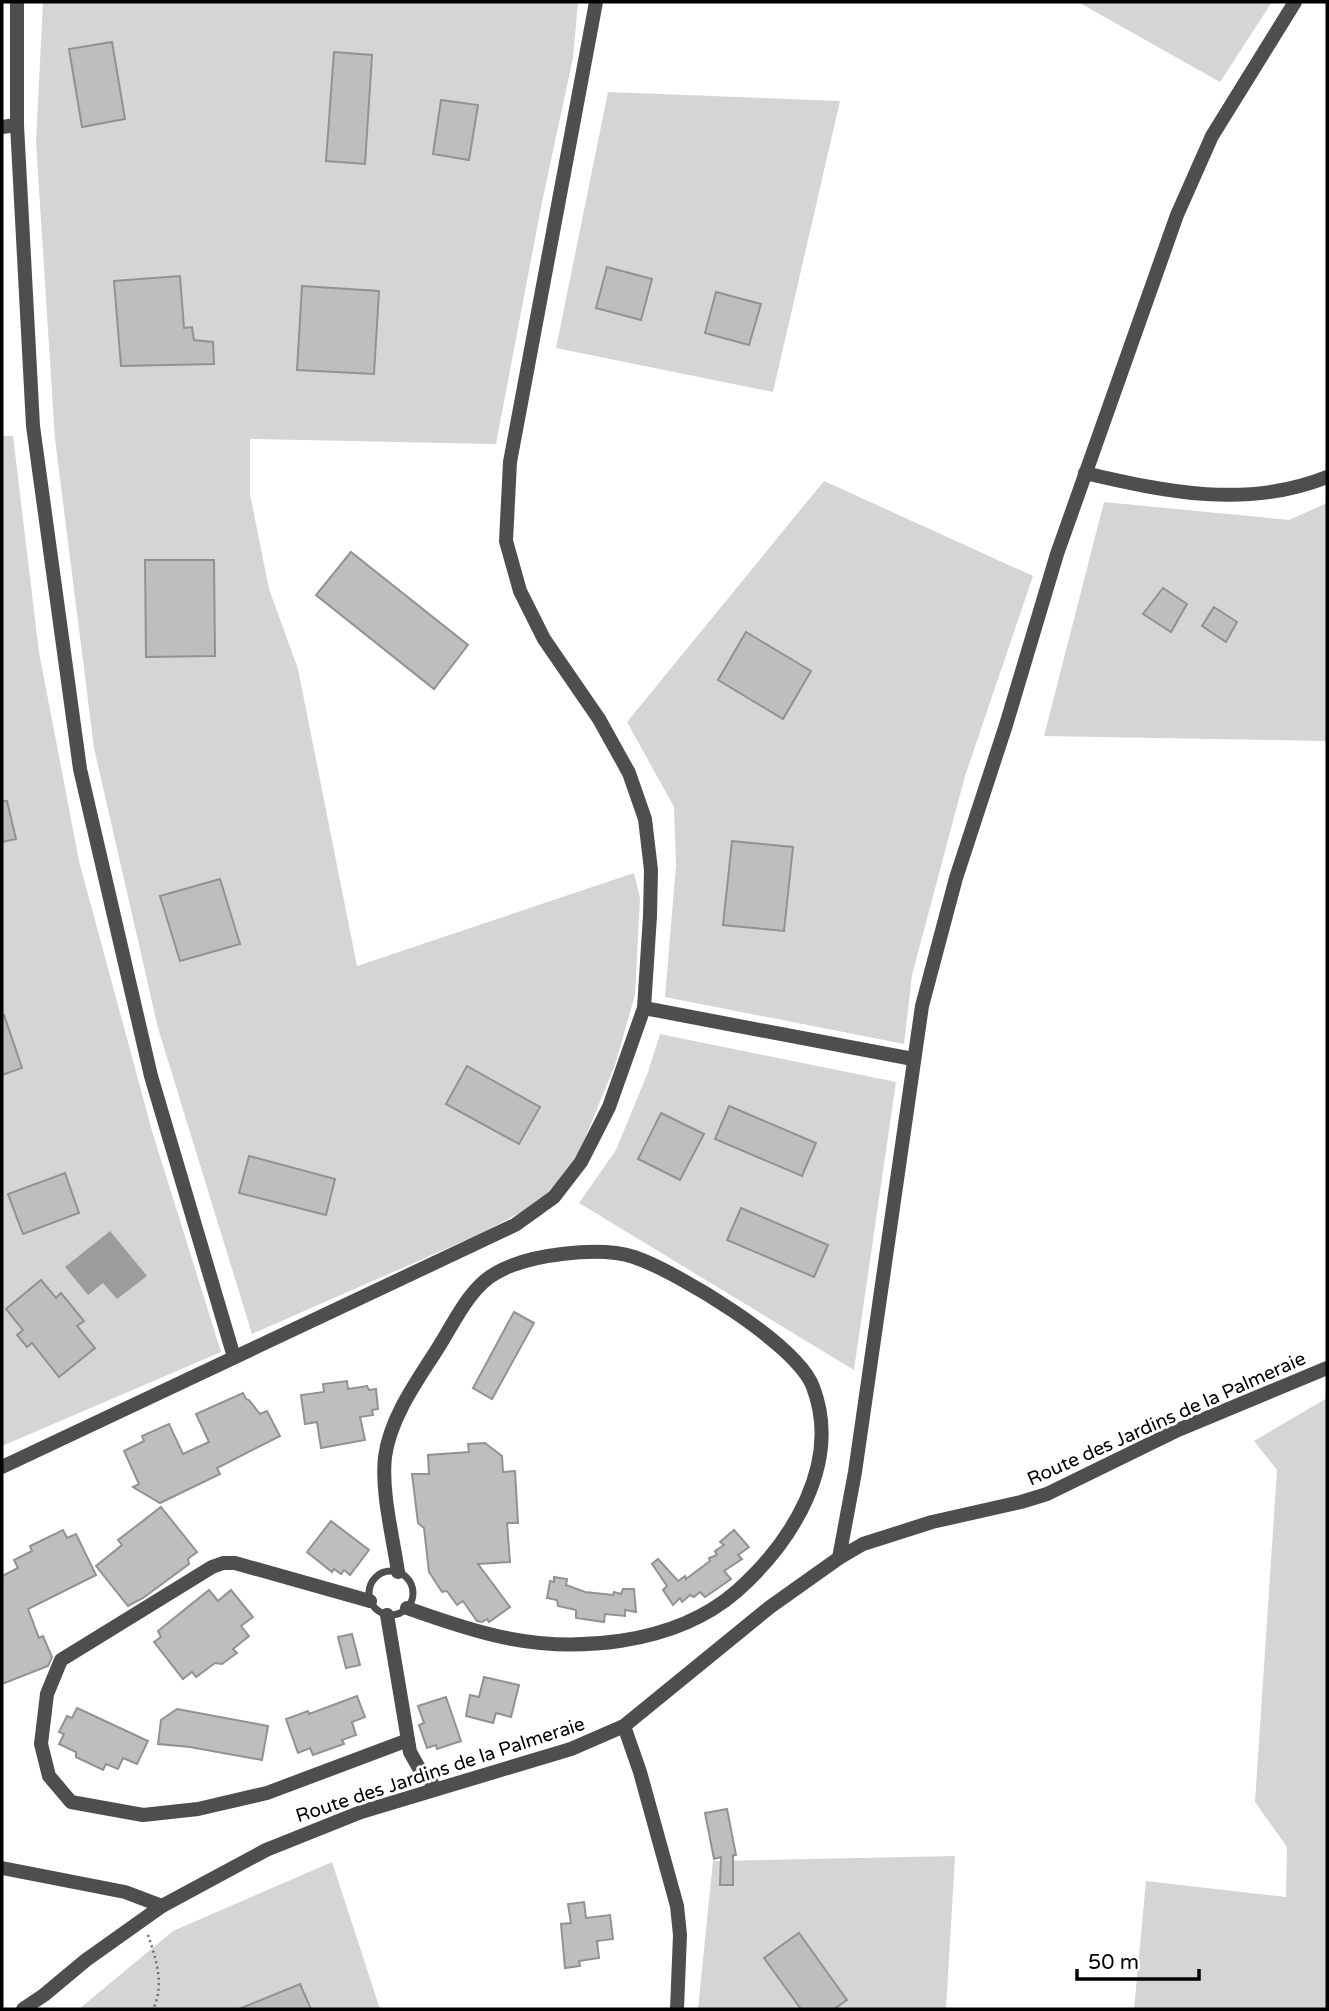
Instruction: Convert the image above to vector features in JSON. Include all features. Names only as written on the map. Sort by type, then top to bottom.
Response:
[{"type":"street","points":[[17,2],[9,126],[33,426],[80,769],[151,1076],[234,1357]]},
{"type":"street","points":[[2,1467],[504,1230],[554,1197],[581,1162],[609,1107],[644,1009],[651,870],[645,819],[629,773],[599,719],[544,639],[520,591],[506,541],[510,462],[596,2]]},
{"type":"street","points":[[839,1558],[859,1447],[913,1059],[925,994],[956,877],[1006,725],[1057,554],[1177,215],[1212,136],[1295,2]]},
{"type":"street","points":[[1085,473],[1168,491],[1217,496],[1279,492],[1327,477]]},
{"type":"street","points":[[644,1009],[913,1059]]},
{"type":"street","points":[[398,1572],[385,1486],[385,1459],[390,1437],[404,1404],[474,1292],[497,1272],[553,1255],[596,1252],[632,1256],[681,1279],[740,1315],[778,1345],[812,1383],[820,1409],[822,1435],[818,1466],[807,1499],[796,1521],[774,1552],[754,1575],[718,1607],[688,1623],[650,1636],[592,1643],[545,1642],[496,1636],[407,1608]]},
{"type":"street","name":"Route des Jardins de la Palmeraie","points":[[23,2009],[86,1959],[162,1906],[265,1850],[361,1812],[571,1749],[624,1726],[761,1614],[863,1544],[906,1530],[1047,1494],[1178,1430],[1327,1368]]},
{"type":"street","points":[[370,1601],[235,1563],[212,1567],[61,1660],[47,1695],[41,1744],[49,1776],[71,1802],[144,1815],[198,1809],[268,1793],[408,1740]]},
{"type":"street","points":[[387,1615],[410,1752],[434,1789]]},
{"type":"street","points":[[624,1726],[640,1772],[677,1906],[680,1935],[677,2009]]},
{"type":"street","points":[[2,1868],[125,1892],[162,1906]]},
{"type":"lane","points":[[383,1572],[398,1572],[409,1581],[413,1595],[407,1608],[395,1615],[387,1615],[374,1608],[370,1601],[369,1587],[377,1575],[383,1572]]},
{"type":"path","points":[[143,1920],[159,1969],[158,2001],[153,2009]]},
{"type":"shaded area","points":[[43,2],[578,2],[573,58],[541,207],[496,444],[250,439],[250,494],[269,589],[298,669],[357,966],[634,873],[640,898],[635,995],[615,1065],[579,1153],[545,1199],[482,1233],[252,1334],[158,1028],[94,748],[55,439],[36,142]]},
{"type":"shaded area","points":[[1078,2],[1272,2],[1220,82]]},
{"type":"shaded area","points":[[608,92],[840,101],[773,392],[556,348]]},
{"type":"shaded area","points":[[2,436],[13,436],[39,652],[79,861],[152,1131],[221,1352],[2,1446]]},
{"type":"shaded area","points":[[824,481],[1033,576],[965,776],[912,975],[904,1044],[665,997],[676,865],[674,807],[627,722]]},
{"type":"shaded area","points":[[1104,502],[1289,520],[1327,503],[1327,741],[1044,736]]},
{"type":"shaded area","points":[[660,1034],[896,1082],[854,1370],[579,1203],[616,1150],[648,1072]]},
{"type":"shaded area","points":[[110,1231],[147,1276],[117,1299],[103,1283],[88,1295],[65,1267]]},
{"type":"shaded area","points":[[1327,1398],[1327,2009],[1134,2009],[1146,1881],[1286,1897],[1287,1847],[1255,1802],[1277,1470],[1254,1441]]},
{"type":"shaded area","points":[[955,1856],[946,2009],[698,2009],[713,1861]]},
{"type":"shaded area","points":[[332,1862],[380,2009],[79,2009],[173,1931]]},
{"type":"building","points":[[112,42],[125,119],[82,127],[69,49]]},
{"type":"building","points":[[334,52],[372,55],[365,164],[326,161]]},
{"type":"building","points":[[441,100],[478,105],[469,160],[433,154]]},
{"type":"building","points":[[607,267],[652,279],[641,320],[596,308]]},
{"type":"building","points":[[180,276],[184,328],[192,327],[194,340],[213,342],[214,364],[121,366],[114,281]]},
{"type":"building","points":[[302,286],[379,291],[374,374],[297,370]]},
{"type":"building","points":[[716,292],[761,304],[749,345],[705,333]]},
{"type":"building","points":[[351,552],[468,645],[434,689],[316,595]]},
{"type":"building","points":[[145,560],[214,560],[215,656],[146,657]]},
{"type":"building","points":[[1163,588],[1187,604],[1171,632],[1143,614]]},
{"type":"building","points":[[1214,607],[1237,622],[1226,642],[1202,626]]},
{"type":"building","points":[[746,632],[811,671],[783,719],[718,680]]},
{"type":"building","points":[[2,801],[7,801],[16,839],[2,842]]},
{"type":"building","points":[[732,841],[793,847],[784,931],[723,925]]},
{"type":"building","points":[[220,879],[240,944],[180,961],[160,896]]},
{"type":"building","points":[[4,1015],[22,1068],[2,1075],[2,1016]]},
{"type":"building","points":[[467,1066],[540,1107],[519,1144],[446,1104]]},
{"type":"building","points":[[729,1106],[816,1143],[802,1176],[715,1139]]},
{"type":"building","points":[[661,1113],[704,1134],[680,1180],[638,1159]]},
{"type":"building","points":[[249,1156],[335,1179],[326,1215],[239,1193]]},
{"type":"building","points":[[65,1173],[79,1213],[23,1234],[8,1194]]},
{"type":"building","points":[[741,1208],[828,1245],[814,1277],[727,1240]]},
{"type":"building","points":[[41,1280],[56,1298],[61,1293],[84,1321],[77,1326],[95,1348],[59,1377],[32,1343],[27,1347],[17,1335],[23,1330],[6,1309]]},
{"type":"building","points":[[514,1312],[534,1323],[492,1399],[473,1388]]},
{"type":"building","points":[[347,1381],[348,1389],[367,1386],[369,1390],[376,1389],[378,1409],[372,1410],[373,1415],[360,1417],[365,1440],[321,1448],[317,1422],[305,1424],[301,1395],[324,1392],[323,1384]]},
{"type":"building","points":[[243,1393],[260,1414],[267,1411],[280,1436],[217,1468],[220,1474],[160,1503],[133,1487],[139,1484],[124,1451],[144,1441],[142,1436],[169,1424],[183,1454],[209,1442],[196,1414]]},
{"type":"building","points":[[485,1443],[502,1456],[503,1472],[515,1471],[518,1523],[507,1523],[510,1562],[478,1564],[510,1607],[489,1622],[487,1619],[477,1621],[463,1601],[457,1605],[447,1591],[442,1592],[429,1572],[424,1528],[418,1523],[412,1474],[429,1474],[428,1455],[469,1452],[468,1444]]},
{"type":"building","points":[[161,1507],[197,1552],[188,1559],[189,1564],[128,1606],[96,1566],[122,1545],[118,1540]]},
{"type":"building","points":[[331,1521],[369,1550],[350,1575],[344,1570],[341,1574],[334,1569],[332,1572],[307,1552]]},
{"type":"building","points":[[63,1530],[67,1538],[76,1534],[96,1575],[28,1609],[39,1638],[43,1636],[52,1657],[48,1666],[2,1684],[2,1576],[18,1568],[14,1560],[32,1551],[30,1546]]},
{"type":"building","points":[[734,1530],[749,1547],[738,1555],[742,1559],[724,1571],[731,1579],[705,1597],[700,1592],[694,1597],[690,1595],[682,1602],[680,1598],[673,1605],[663,1590],[667,1586],[652,1564],[658,1559],[678,1581],[685,1576],[686,1579],[710,1561],[709,1558],[717,1555],[715,1551],[724,1545],[720,1542]]},
{"type":"building","points":[[554,1577],[567,1579],[566,1585],[585,1592],[613,1595],[614,1592],[621,1594],[623,1589],[634,1589],[636,1612],[625,1610],[625,1616],[605,1614],[604,1622],[576,1618],[576,1610],[558,1606],[557,1600],[547,1598],[550,1581],[554,1582]]},
{"type":"building","points":[[209,1590],[218,1601],[231,1590],[253,1617],[241,1626],[249,1636],[233,1649],[237,1653],[222,1664],[215,1663],[196,1677],[192,1672],[183,1679],[154,1642],[161,1637],[158,1631]]},
{"type":"building","points":[[352,1634],[360,1665],[346,1668],[338,1637]]},
{"type":"building","points":[[484,1677],[519,1685],[511,1717],[496,1713],[493,1723],[466,1716],[470,1695],[479,1697]]},
{"type":"building","points":[[357,1696],[365,1717],[352,1722],[356,1735],[342,1740],[344,1744],[313,1755],[310,1748],[298,1753],[286,1719],[308,1711],[309,1714]]},
{"type":"building","points":[[446,1697],[461,1741],[437,1749],[436,1745],[427,1748],[419,1725],[424,1723],[418,1706]]},
{"type":"building","points":[[77,1708],[148,1741],[137,1764],[123,1758],[118,1769],[106,1764],[103,1770],[76,1757],[76,1752],[59,1744],[64,1734],[59,1732],[67,1716],[72,1718]]},
{"type":"building","points":[[177,1709],[268,1726],[262,1760],[158,1744],[161,1720]]},
{"type":"building","points":[[727,1809],[736,1855],[733,1855],[733,1885],[720,1885],[721,1857],[714,1859],[705,1813]]},
{"type":"building","points":[[584,1902],[586,1918],[610,1915],[613,1939],[597,1941],[599,1958],[579,1961],[580,1966],[565,1968],[561,1924],[571,1923],[568,1904]]},
{"type":"building","points":[[799,1933],[847,2000],[834,2009],[801,2009],[764,1958]]},
{"type":"building","points":[[300,1984],[311,2009],[239,2009]]}]
